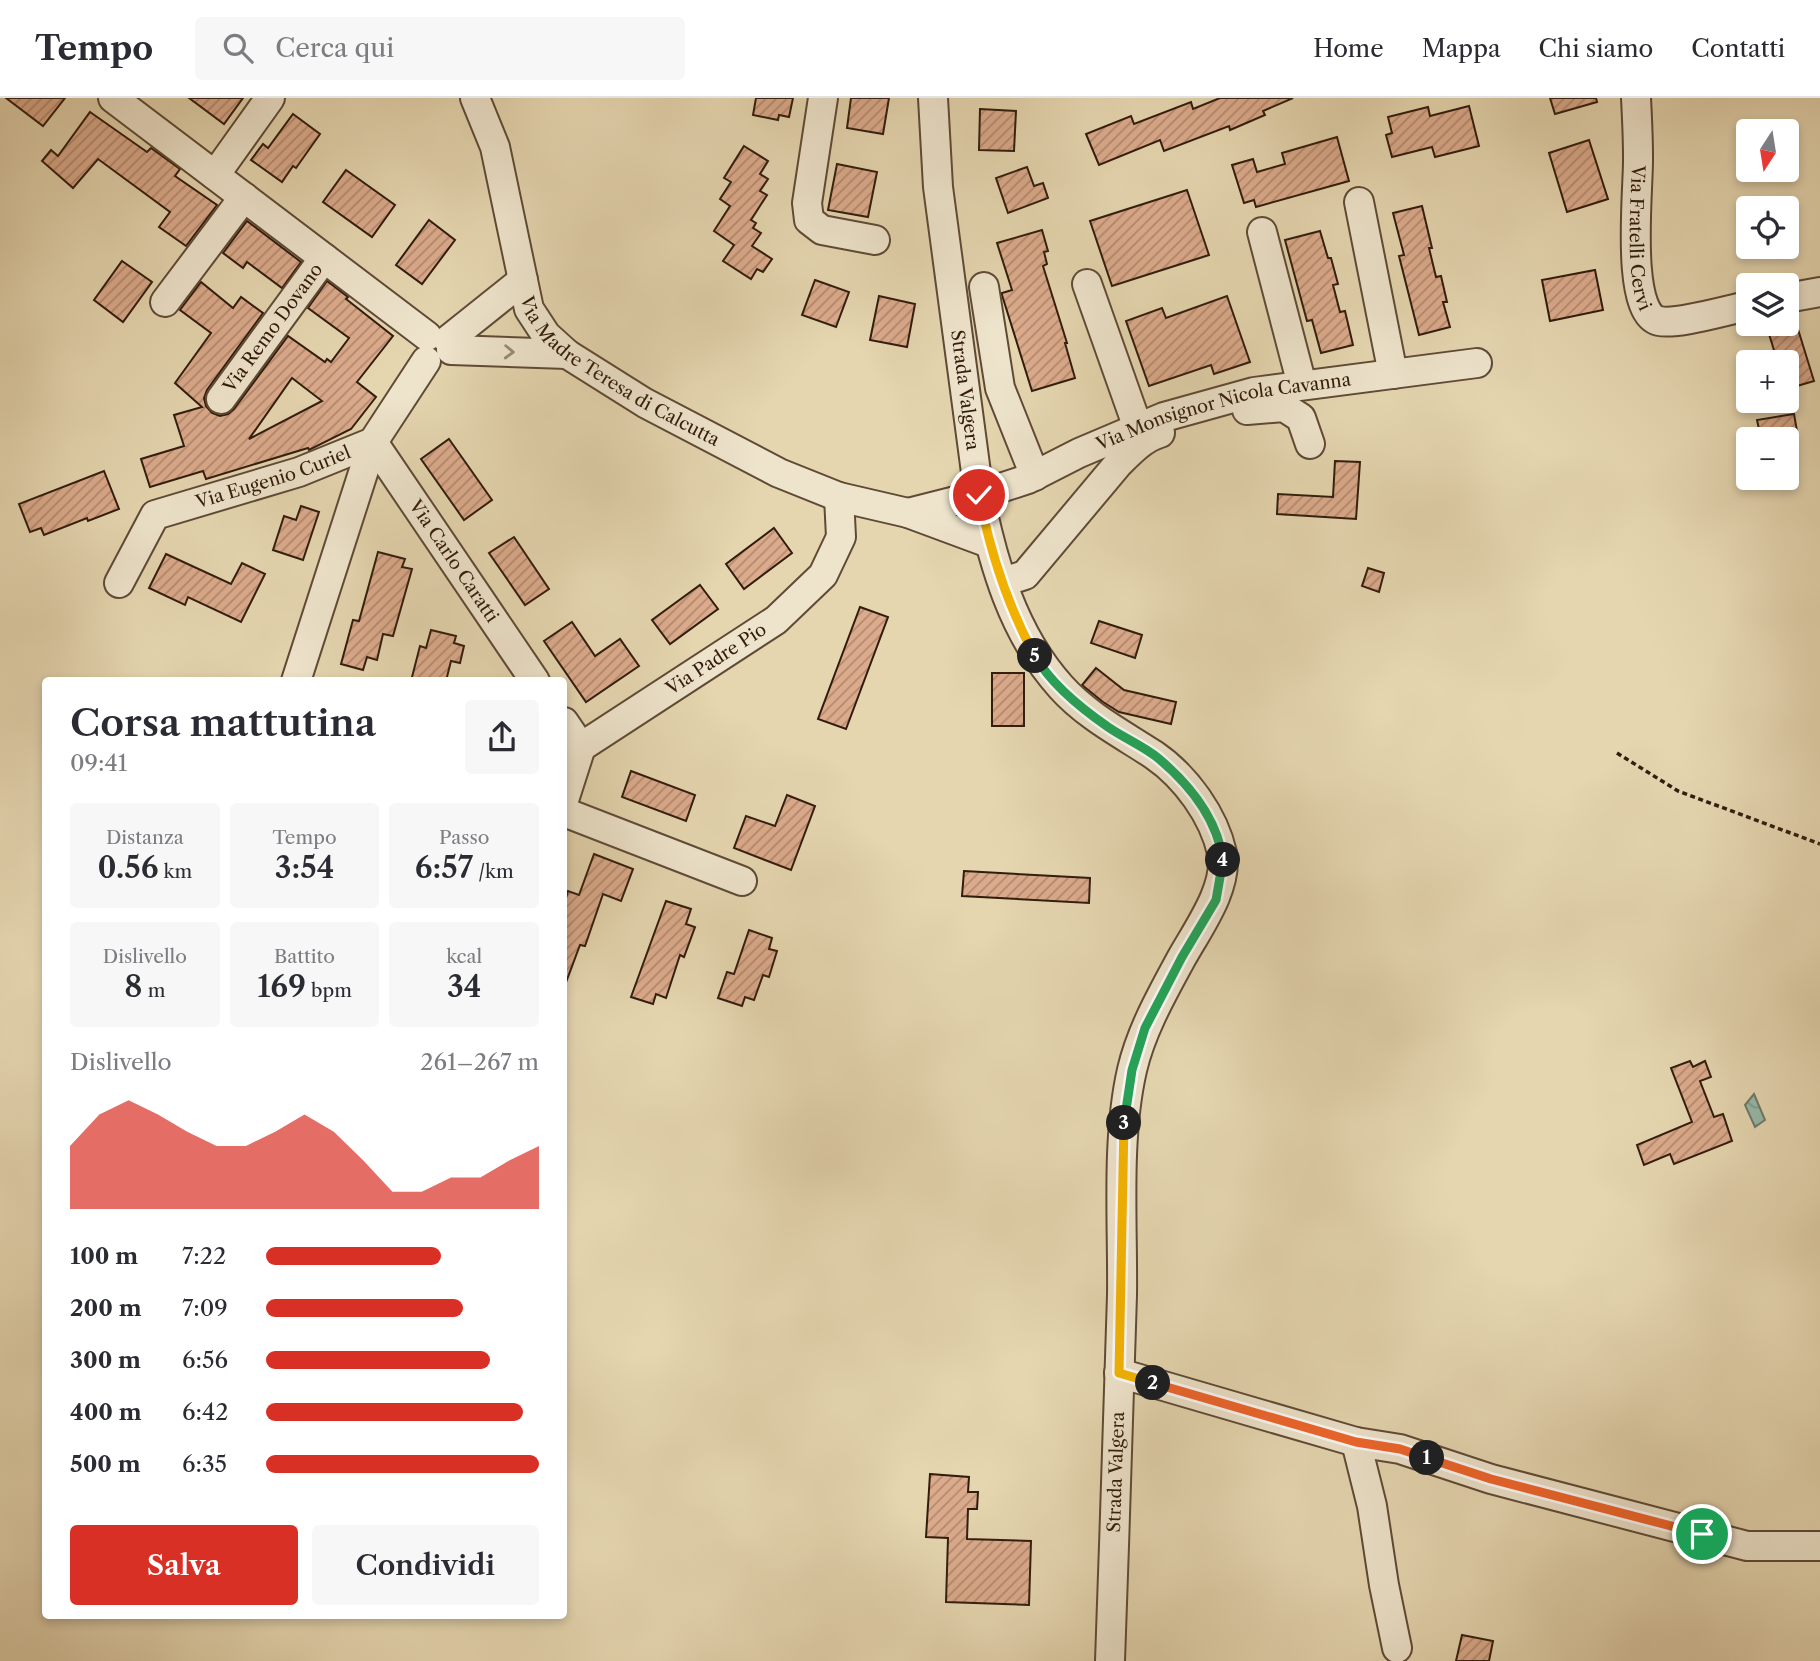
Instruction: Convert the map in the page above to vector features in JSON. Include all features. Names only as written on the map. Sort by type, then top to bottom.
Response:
[{"type":"street","points":[[113,98],[438,347],[567,354]]},
{"type":"street","points":[[215,175],[270,98]]},
{"type":"street","name":"Via Madre Teresa di Calcutta","points":[[475,98],[495,146],[529,309],[546,335],[567,354],[666,414],[779,473],[839,497],[908,513],[989,543]]},
{"type":"street","points":[[823,98],[807,203],[809,220],[822,230],[875,240]]},
{"type":"street","name":"Strada Valgera","points":[[933,98],[938,187],[979,495],[989,543],[1015,619],[1039,662],[1064,691],[1107,726],[1157,757],[1196,796],[1216,830],[1223,858],[1216,900],[1145,1028],[1132,1070],[1124,1125],[1110,1661]]},
{"type":"street","name":"Via Fratelli Cervi","points":[[1636,98],[1638,159],[1634,239],[1638,276],[1649,316],[1658,320],[1674,320],[1736,308]]},
{"type":"street","points":[[165,302],[244,197]]},
{"type":"street","points":[[1359,202],[1394,374]]},
{"type":"street","points":[[1262,232],[1302,385]]},
{"type":"street","name":"Via Remo Dovano","points":[[221,399],[324,258]]},
{"type":"street","name":"Via Eugenio Curiel","points":[[119,583],[155,515],[299,472],[373,442],[438,347],[523,280]]},
{"type":"street","points":[[1087,284],[1138,428]]},
{"type":"street","points":[[984,287],[1000,388],[1035,476]]},
{"type":"street","points":[[1799,296],[1820,292]]},
{"type":"street","name":"Via Monsignor Nicola Cavanna","points":[[979,495],[1035,476],[1079,453],[1164,417],[1254,392],[1478,363]]},
{"type":"street","points":[[1003,582],[1025,575],[1118,464],[1152,435],[1257,408],[1283,407],[1301,418],[1310,444]]},
{"type":"street","points":[[297,677],[373,442]]},
{"type":"street","name":"Via Carlo Caratti","points":[[373,442],[532,677]]},
{"type":"street","name":"Via Madre Teresa di Calcutta","points":[[908,513],[979,495]]},
{"type":"street","name":"Via Padre Pio","points":[[581,747],[776,620],[823,575],[841,537],[839,497]]},
{"type":"street","points":[[567,726],[581,747],[567,791]]},
{"type":"street","points":[[567,813],[742,881]]},
{"type":"street","points":[[1119,1373],[1356,1442],[1400,1449],[1491,1479],[1747,1546],[1820,1546]]},
{"type":"street","points":[[1356,1442],[1372,1506],[1397,1648]]},
{"type":"path","points":[[1617,753],[1678,791],[1820,844]]},
{"type":"water","points":[[1754,1094],[1765,1120],[1755,1127],[1745,1105]]},
{"type":"building","points":[[6,98],[65,98],[43,126]]},
{"type":"building","points":[[189,98],[243,98],[224,124]]},
{"type":"building","points":[[756,98],[793,98],[789,117],[779,115],[778,120],[753,115]]},
{"type":"building","points":[[851,98],[889,98],[883,134],[847,128]]},
{"type":"building","points":[[1220,98],[1293,98],[1263,111],[1265,115],[1230,130],[1229,126],[1164,151],[1160,140],[1099,165],[1086,134],[1131,116],[1134,124],[1191,102],[1193,109]]},
{"type":"building","points":[[1550,98],[1596,98],[1597,102],[1555,114]]},
{"type":"building","points":[[1469,106],[1479,146],[1435,157],[1432,147],[1392,157],[1386,135],[1392,133],[1388,117],[1428,107],[1430,116]]},
{"type":"building","points":[[980,109],[1016,111],[1014,151],[979,150]]},
{"type":"building","points":[[90,112],[147,152],[151,148],[180,169],[175,176],[217,205],[186,246],[159,227],[170,212],[98,159],[73,188],[42,161],[51,150],[58,156]]},
{"type":"building","points":[[293,114],[320,134],[296,168],[293,166],[282,182],[251,160],[263,144],[268,148]]},
{"type":"building","points":[[1337,137],[1349,181],[1256,207],[1254,200],[1244,203],[1232,165],[1253,159],[1257,172],[1285,164],[1282,153]]},
{"type":"building","points":[[1589,140],[1608,199],[1567,212],[1549,153]]},
{"type":"building","points":[[744,146],[768,161],[760,174],[768,179],[760,191],[767,195],[751,220],[756,223],[753,228],[761,233],[752,246],[772,259],[763,272],[757,269],[751,279],[723,261],[734,245],[714,231],[730,206],[720,199],[731,182],[724,178]]},
{"type":"building","points":[[837,164],[877,172],[868,217],[828,210]]},
{"type":"building","points":[[1027,167],[1034,186],[1043,183],[1048,198],[1008,213],[996,178]]},
{"type":"building","points":[[346,170],[395,205],[372,237],[323,202]]},
{"type":"building","points":[[1187,190],[1209,255],[1112,286],[1090,221]]},
{"type":"building","points":[[1422,206],[1436,277],[1441,276],[1447,302],[1443,302],[1450,327],[1419,335],[1399,256],[1404,255],[1393,213]]},
{"type":"building","points":[[429,220],[455,240],[422,284],[396,265]]},
{"type":"building","points":[[247,221],[301,262],[282,288],[247,262],[243,268],[223,253]]},
{"type":"building","points":[[1042,230],[1048,251],[1044,252],[1047,264],[1043,266],[1075,378],[1032,391],[1002,295],[1012,290],[997,243]]},
{"type":"building","points":[[1320,231],[1338,284],[1333,285],[1340,312],[1345,311],[1353,345],[1321,353],[1312,320],[1307,321],[1285,240]]},
{"type":"building","points":[[122,261],[152,282],[123,322],[94,300]]},
{"type":"building","points":[[1595,270],[1603,310],[1550,321],[1542,280]]},
{"type":"building","points":[[815,280],[849,292],[836,327],[802,315]]},
{"type":"building","points":[[327,281],[393,336],[357,382],[376,397],[351,429],[309,450],[308,448],[206,479],[203,471],[150,487],[141,459],[184,446],[174,415],[202,407],[175,383],[211,333],[180,310],[201,282],[233,308],[241,297],[263,313],[207,390],[204,398],[206,406],[212,413],[220,416],[234,409],[288,336],[325,362],[327,359],[331,362],[349,338],[308,308]],"holes":[[[292,378],[322,401],[249,439]]]},
{"type":"building","points":[[879,296],[915,304],[907,347],[870,340]]},
{"type":"building","points":[[1227,296],[1250,362],[1214,374],[1211,365],[1149,386],[1126,321],[1162,308],[1166,318]]},
{"type":"building","points":[[1799,332],[1814,381],[1799,385],[1799,350],[1774,350],[1770,336],[1799,336]]},
{"type":"building","points":[[1794,414],[1796,427],[1759,427],[1757,420]]},
{"type":"building","points":[[449,439],[492,500],[464,520],[421,459]]},
{"type":"building","points":[[1335,461],[1360,462],[1356,519],[1277,514],[1278,494],[1333,497]]},
{"type":"building","points":[[104,471],[119,509],[44,535],[41,528],[30,532],[19,504]]},
{"type":"building","points":[[301,506],[319,512],[303,560],[273,550],[284,516],[296,520]]},
{"type":"building","points":[[774,528],[792,553],[744,589],[726,564]]},
{"type":"building","points":[[514,537],[549,589],[525,605],[489,553]]},
{"type":"building","points":[[378,552],[405,559],[402,567],[412,569],[393,636],[383,634],[377,660],[367,657],[363,670],[341,664],[353,620],[359,621]]},
{"type":"building","points":[[166,554],[231,584],[242,563],[265,574],[241,622],[188,597],[185,605],[149,588]]},
{"type":"building","points":[[1368,568],[1384,573],[1379,592],[1362,586]]},
{"type":"building","points":[[700,585],[718,609],[670,644],[652,620]]},
{"type":"building","points":[[860,607],[888,617],[846,729],[818,719]]},
{"type":"building","points":[[1099,621],[1142,635],[1135,658],[1091,643]]},
{"type":"building","points":[[572,622],[595,656],[620,639],[639,666],[586,702],[544,641]]},
{"type":"building","points":[[431,630],[456,636],[454,643],[464,646],[460,663],[451,661],[447,677],[412,677],[420,646],[426,648]]},
{"type":"building","points":[[1096,668],[1124,690],[1176,702],[1171,724],[1119,712],[1103,702],[1082,685]]},
{"type":"building","points":[[992,673],[1024,673],[1024,726],[992,726]]},
{"type":"building","points":[[631,771],[695,795],[686,821],[622,797]]},
{"type":"building","points":[[787,795],[815,806],[791,870],[734,848],[746,816],[775,826]]},
{"type":"building","points":[[594,854],[633,869],[621,901],[603,894],[585,946],[580,945],[567,980],[567,894],[568,891],[579,895]]},
{"type":"building","points":[[964,871],[1090,878],[1089,903],[962,896]]},
{"type":"building","points":[[666,901],[691,909],[686,924],[695,927],[684,957],[680,955],[666,998],[656,994],[653,1004],[631,997]]},
{"type":"building","points":[[749,930],[772,938],[769,949],[777,951],[769,977],[763,975],[754,1000],[745,997],[742,1006],[718,998],[727,972],[734,974]]},
{"type":"building","points":[[1690,1061],[1693,1067],[1705,1061],[1711,1077],[1700,1081],[1714,1117],[1723,1114],[1732,1141],[1674,1164],[1670,1154],[1644,1165],[1637,1145],[1692,1122],[1671,1068]]},
{"type":"building","points":[[930,1474],[969,1477],[968,1492],[978,1492],[977,1509],[968,1509],[967,1539],[1031,1541],[1029,1605],[946,1602],[948,1538],[926,1537]]},
{"type":"building","points":[[1462,1635],[1493,1641],[1489,1661],[1456,1661]]},
{"type":"route","points":[[979,495],[989,543],[1015,619],[1039,662],[1064,691],[1107,726],[1157,757],[1196,796],[1216,830],[1223,858],[1216,900],[1145,1028],[1132,1070],[1124,1125],[1119,1373],[1356,1442],[1400,1449],[1491,1479],[1702,1534]]}]
